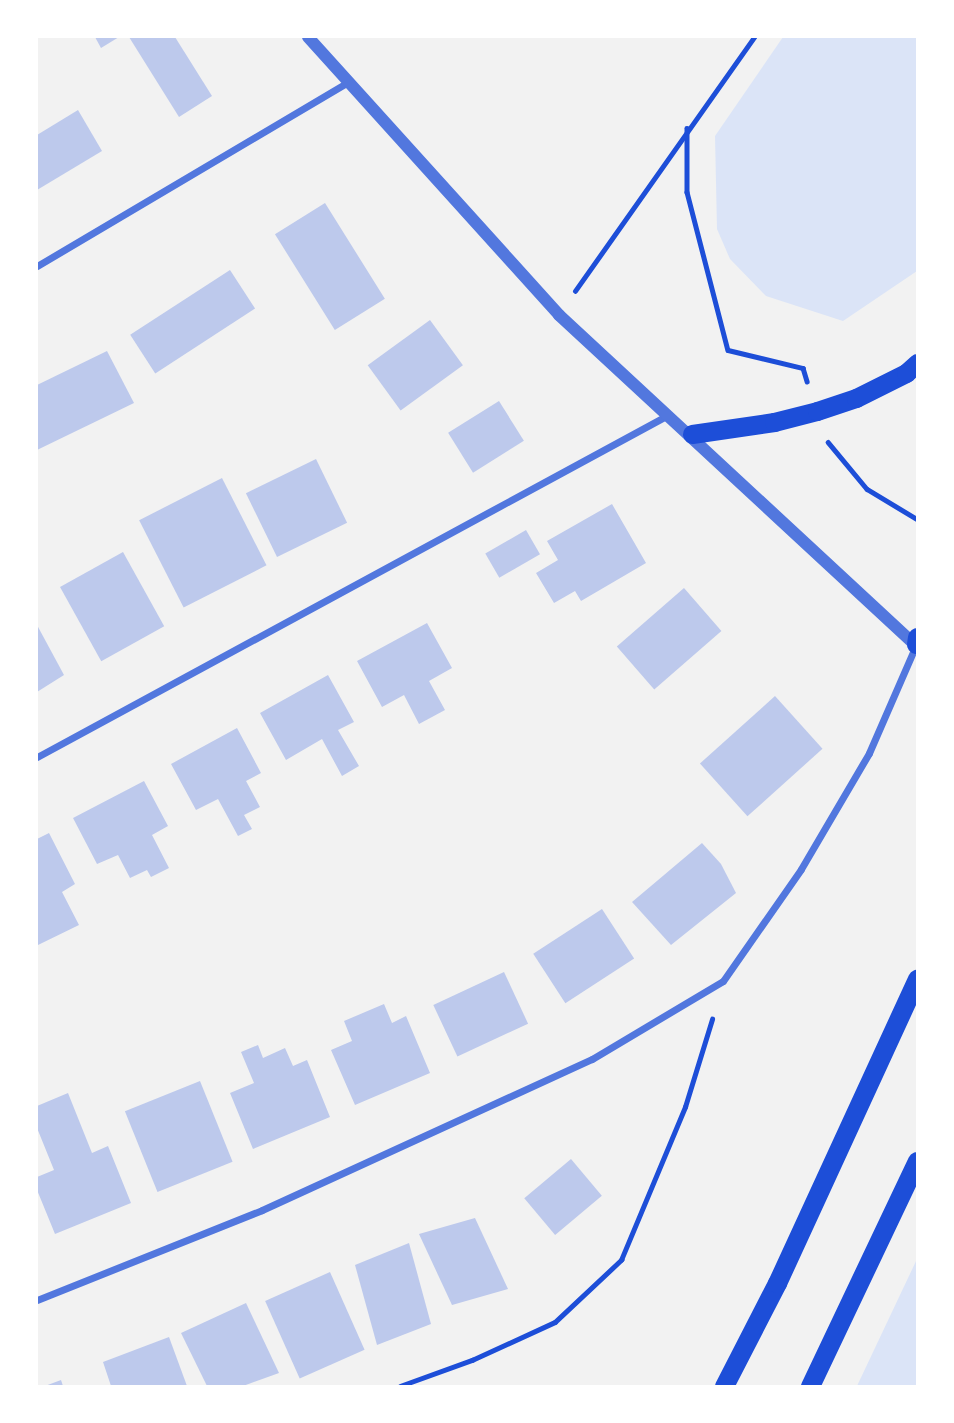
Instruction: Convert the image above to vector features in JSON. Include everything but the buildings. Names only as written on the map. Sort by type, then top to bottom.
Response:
[{"type":"highway","points":[[692,435],[774,422],[817,411],[856,398],[906,373],[917,363]]},
{"type":"highway","points":[[724,1386],[777,1283],[917,979]]},
{"type":"highway","points":[[810,1386],[917,1161]]},
{"type":"street","points":[[37,1300],[262,1210],[592,1059],[723,981],[801,869],[869,754],[917,643],[559,314],[308,37]]},
{"type":"street","points":[[37,266],[347,83]]},
{"type":"street","points":[[37,757],[668,415]]},
{"type":"path","points":[[559,314],[687,128],[754,37]]},
{"type":"path","points":[[687,128],[687,192],[728,351],[803,368],[827,440],[867,489],[917,519]]},
{"type":"path","points":[[400,1386],[472,1360],[555,1322],[621,1260],[651,1196],[685,1107],[723,981]]},
{"type":"shaded area","points":[[783,37],[917,37],[917,271],[843,321],[766,296],[730,259],[717,229],[715,136]]},
{"type":"shaded area","points":[[917,1259],[917,1386],[857,1386]]}]
